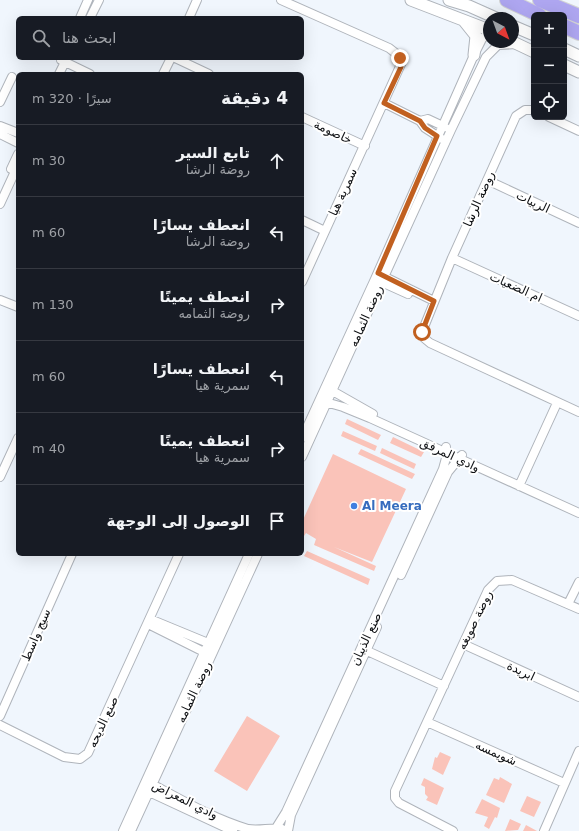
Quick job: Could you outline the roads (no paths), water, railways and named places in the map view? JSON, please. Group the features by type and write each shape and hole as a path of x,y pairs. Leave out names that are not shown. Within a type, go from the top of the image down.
{"highway":[{"path":"507,0 533,12"},
{"path":"540,0 579,16"},
{"path":"567,27 579,33"}],"main road":[{"path":"411,0 483,28"},
{"path":"449,0 483,12"},
{"path":"462,19 472,28 476,36 474,55"},
{"path":"519,29 531,34"},
{"path":"519,35 531,41"},
{"path":"519,45 531,51"},
{"path":"567,50 579,56"},
{"path":"567,55 579,60"},
{"path":"567,66 579,72"}],"street":[{"path":"81,16 88,0"},
{"path":"91,16 99,0"},
{"path":"190,16 197,0"},
{"name":"سمرية هيا","path":"281,0 389,48 398,55 402,62 304,278"},
{"name":"روضة الثمامه","path":"380,278 437,136 483,38"},
{"name":"روضة الثمامه","path":"304,446 305,436 329,389 380,278 451,130 491,50 494,48"},
{"path":"55,72 63,60"},
{"path":"60,72 63,60"},
{"path":"63,60 86,72"},
{"path":"164,72 170,60"},
{"path":"179,60 205,72"},
{"path":"0,102 12,77"},
{"path":"384,103 420,121 425,128 446,141"},
{"name":"روضة الرشا","path":"531,110 525,110 516,116 422,328 423,335 426,340 557,403 579,412"},
{"name":"خاصومة","path":"304,118 365,146"},
{"path":"420,121 428,119 451,130"},
{"path":"555,120 579,131"},
{"path":"0,126 16,132"},
{"path":"0,134 16,142"},
{"path":"0,193 16,158"},
{"path":"0,204 16,169"},
{"name":"الربيات","path":"487,180 579,223"},
{"path":"304,221 325,231"},
{"name":"ام الضعيات","path":"452,258 579,316"},
{"path":"380,278 433,303"},
{"path":"0,300 16,306"},
{"name":"وادي المرفق","path":"329,389 389,422 579,513"},
{"name":"وادي المرفق","path":"323,401 370,418 446,450"},
{"path":"520,484 557,403"},
{"path":"0,478 16,442"},
{"name":"صنع الذيبان","path":"286,831 291,815 443,469 446,450"},
{"name":"صنع الذيبان","path":"272,830 284,817 448,472 460,457"},
{"name":"وادي المرفق","path":"520,484 579,508"},
{"name":"سيج واسط","path":"0,716 71,556"},
{"name":"صنع الديحه","path":"0,725 64,757 75,759 84,757 92,745 178,556"},
{"name":"روضة الثمامه","path":"123,831 147,786 208,653 248,556"},
{"name":"روضة الثمامه","path":"211,645 257,556"},
{"name":"روضة صويغه","path":"452,831 402,805 397,801 394,791 488,590 497,581 512,580 579,609"},
{"path":"568,604 579,582"},
{"path":"149,621 211,645"},
{"path":"149,621 208,653"},
{"name":"ابريدة","path":"463,644 579,697"},
{"path":"364,649 444,686"},
{"name":"شويمسه","path":"427,722 564,783"},
{"path":"544,831 579,751"},
{"name":"روضة الثمامه","path":"131,831 147,786"},
{"name":"وادي المعراض","path":"147,786 233,831"},
{"name":"وادي المعراض","path":"203,814 250,830 286,831"}],"place":[{"name":"Al Meera","path":"354,506"}]}
